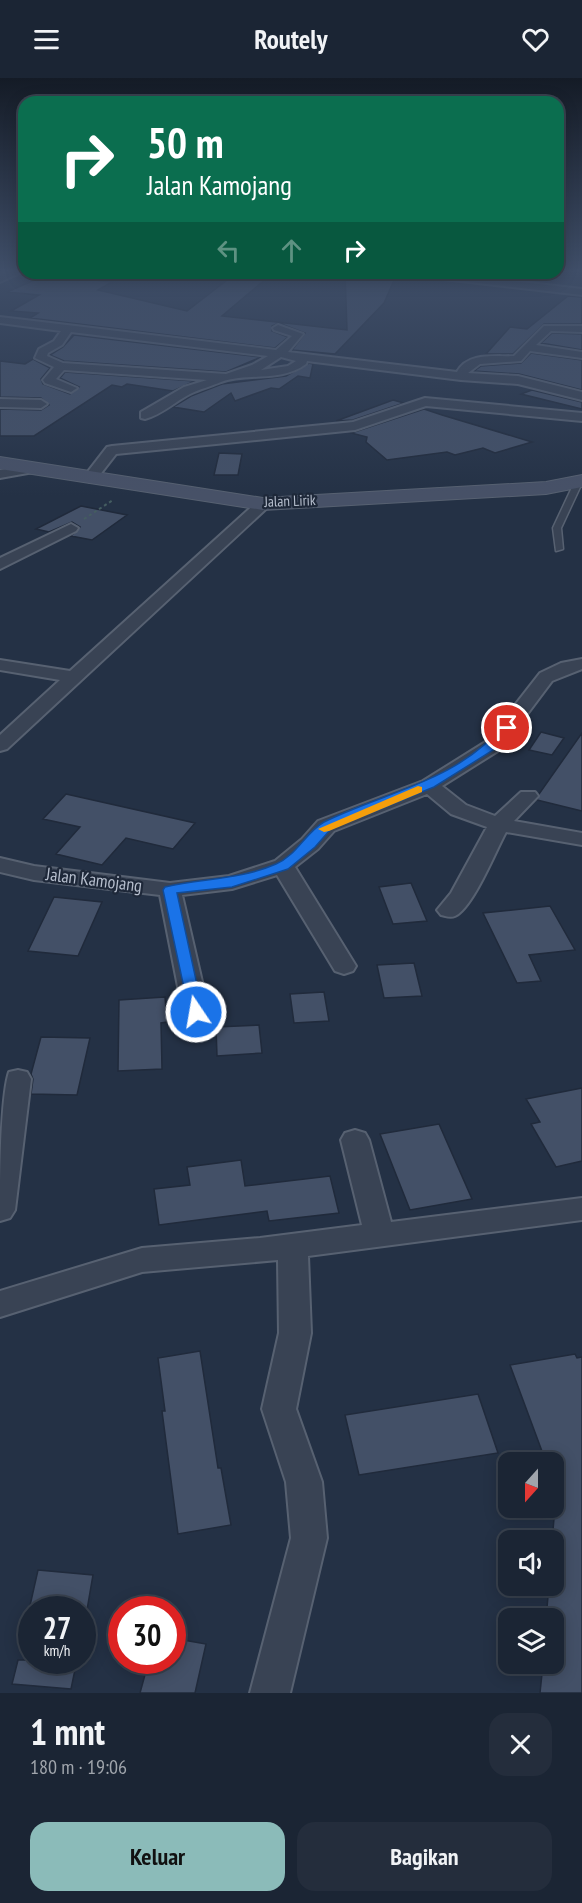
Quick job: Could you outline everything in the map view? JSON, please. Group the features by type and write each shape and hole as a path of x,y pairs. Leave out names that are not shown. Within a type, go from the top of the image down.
{"main road":[{"name":"Jalan Lirik","path":"0,463 263,504 492,491 580,482"}],"street":[{"path":"54,345 43,351 41,358 61,366 226,378"},
{"path":"220,345 399,369 518,380 582,396"},
{"path":"245,374 264,365 288,345"},
{"path":"461,376 463,370 479,359 517,360 527,347 582,355"},
{"path":"145,415 188,390 226,378 292,369 302,362 296,354"},
{"path":"61,366 49,380 71,388"},
{"path":"90,478 112,450 356,426 425,402 582,417"},
{"path":"0,403 42,404"},
{"path":"0,474 34,468"},
{"path":"0,745 263,504"},
{"path":"0,564 71,528"},
{"name":"Jalan Kamojang","path":"0,865 34,873 170,890 232,882 283,866 310,844 326,826 430,785 494,745 546,677 567,667 582,664"},
{"path":"0,665 74,677"},
{"path":"430,785 438,798 456,809 500,823 582,838"},
{"path":"449,910 461,896 500,823 528,796"},
{"path":"283,866 344,966"},
{"path":"170,890 196,1012"},
{"path":"0,1210 18,1079"},
{"path":"355,1140 379,1233"},
{"path":"0,1304 142,1260 293,1245 582,1209"},
{"path":"270,1693 309,1538 304,1482 279,1409 295,1333 293,1245"}],"lane":[{"path":"559,549 557,528 580,482"}],"path":[{"path":"71,528 135,485"}],"building":[{"path":"162,345 261,357 226,372 64,361 50,355 63,347"},
{"path":"253,345 278,345 275,348"},
{"path":"296,345 343,345 335,354 292,350"},
{"path":"494,345 522,345 513,354 486,354"},
{"path":"555,345 582,345 582,350"},
{"path":"531,353 582,360 582,390 519,374 474,371 481,366 521,363"},
{"path":"33,359 50,368 41,379 43,384 70,394 79,387 60,378 65,372 195,381 173,391 127,384 122,387 112,385 34,436 0,436 0,409 41,410 49,405 41,398 0,397 0,361 25,364"},
{"path":"309,363 313,364 310,378 298,376 279,389 271,388 235,401 231,393 204,412 173,407 191,396 222,384 286,376"},
{"path":"532,390 582,402 582,409 521,394"},
{"path":"393,400 404,403 353,420 336,421"},
{"path":"424,409 532,442 495,453 483,448 455,455 447,452 387,460 366,442 367,437 351,433"},
{"path":"219,453 242,454 238,475 214,475"},
{"path":"81,506 127,515 92,540 71,536 80,527 72,522 49,532 36,529"},
{"path":"541,732 564,738 552,755 529,750"},
{"path":"582,733 582,811 537,800 539,794"},
{"path":"66,794 195,823 173,849 126,838 102,865 56,854 80,827 43,819"},
{"path":"411,883 427,921 393,924 379,887"},
{"path":"54,897 102,902 78,956 28,951"},
{"path":"550,906 575,950 529,955 541,981 517,983 483,913"},
{"path":"414,963 422,996 384,998 377,965"},
{"path":"324,992 329,1021 294,1023 290,994"},
{"path":"165,997 167,1022 161,1023 162,1069 118,1071 119,1000"},
{"path":"259,1025 262,1053 217,1056 216,1027"},
{"path":"41,1037 90,1038 77,1095 31,1094 33,1079 31,1074"},
{"path":"582,1088 582,1161 556,1167 531,1124 540,1122 526,1099"},
{"path":"439,1124 472,1199 410,1210 380,1134"},
{"path":"241,1160 245,1186 330,1176 339,1213 269,1221 267,1211 159,1225 154,1189 190,1185 187,1167"},
{"path":"200,1351 218,1468 221,1468 231,1525 178,1534 162,1411 165,1411 158,1358"},
{"path":"575,1354 577,1358 582,1357 582,1693 540,1693 542,1674 564,1674 564,1608 547,1608 548,1596 564,1596 564,1530 553,1530 554,1518 564,1518 564,1452 542,1452 510,1365"},
{"path":"478,1394 498,1453 359,1475 345,1415"},
{"path":"38,1570 93,1575 89,1596 32,1596"},
{"path":"186,1640 206,1644 195,1693 140,1693 145,1674 186,1674"},
{"path":"18,1660 18,1674 74,1674 71,1689 12,1684"}],"slow traffic":[{"path":"324,829 326,826 418,790"}],"route":[{"path":"196,1012 170,890 232,882 283,866 310,844 326,826 430,785 494,745 507,728"}]}
